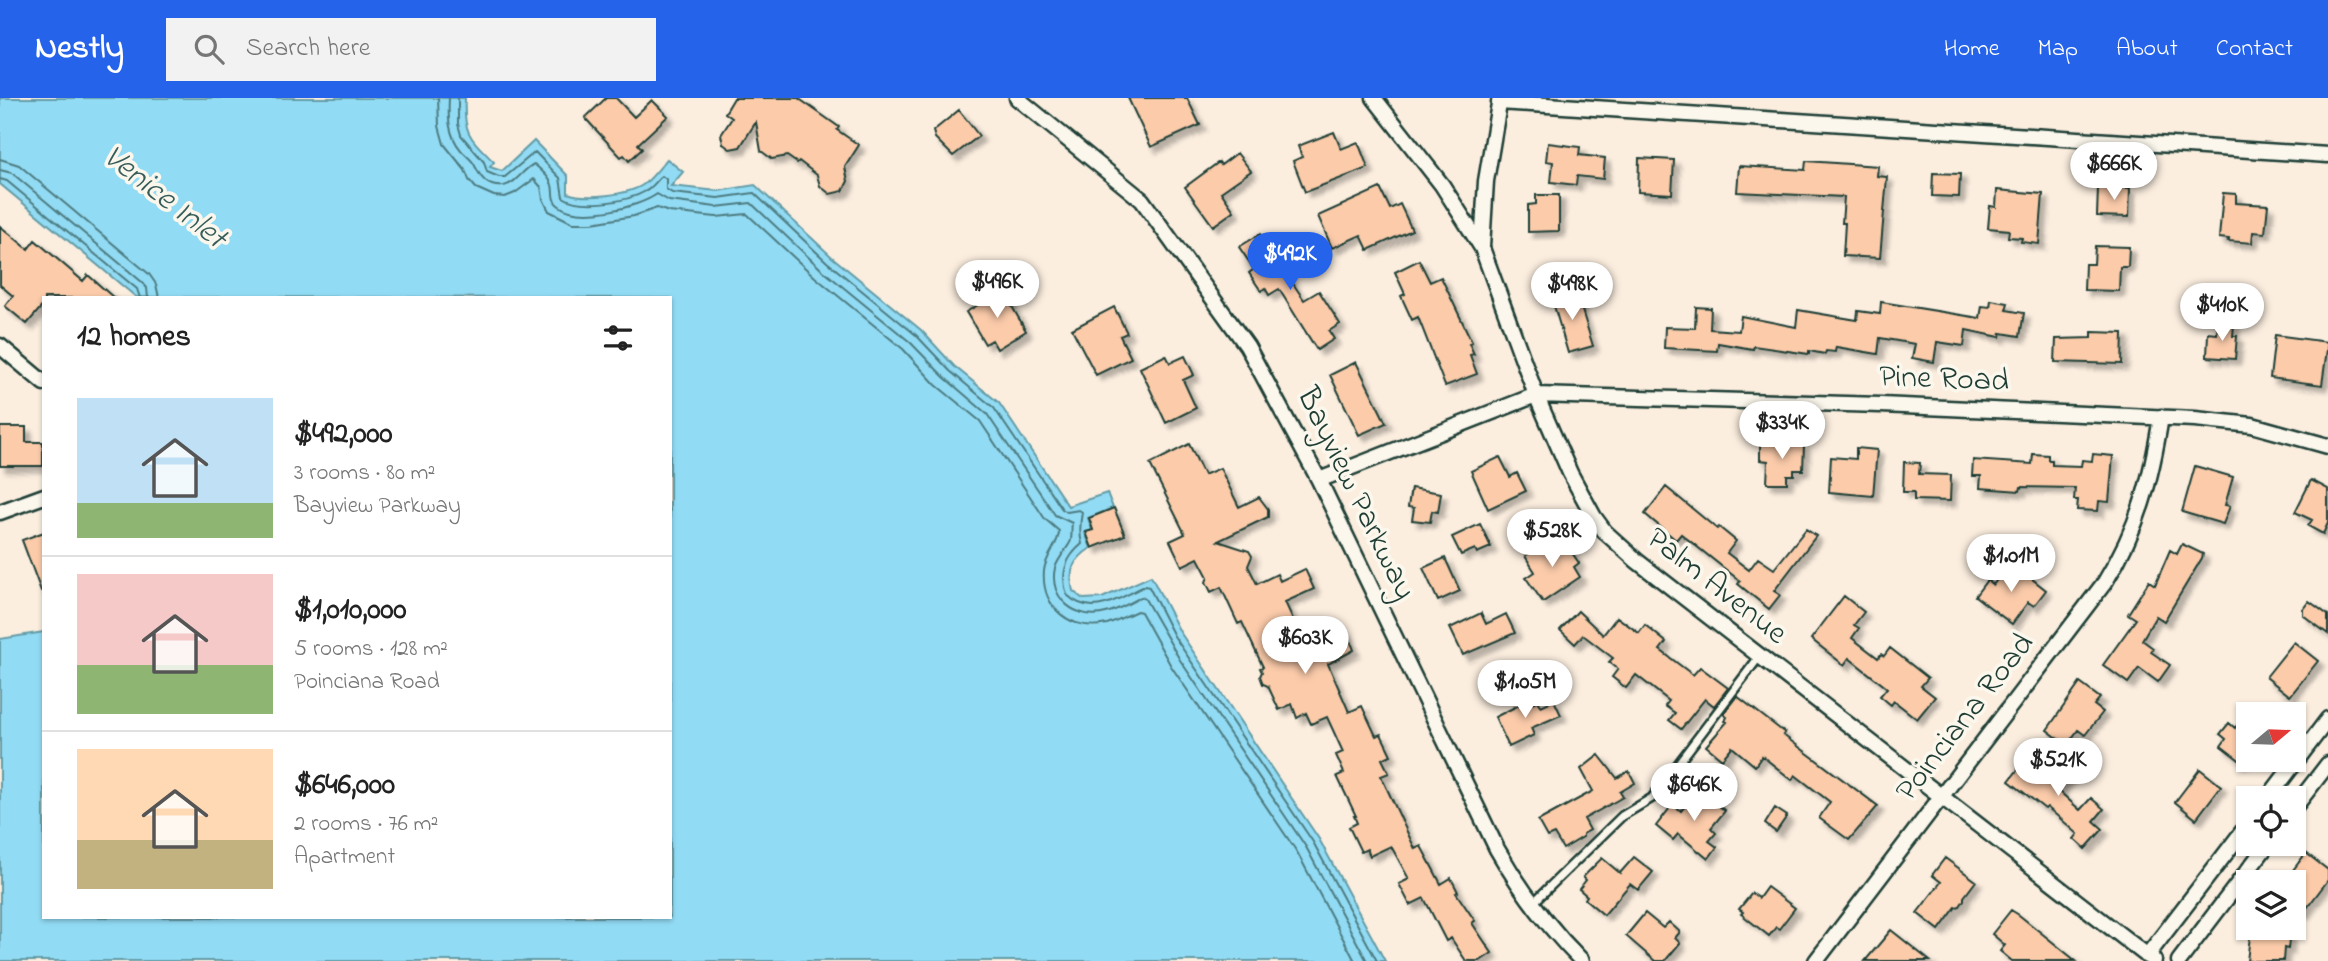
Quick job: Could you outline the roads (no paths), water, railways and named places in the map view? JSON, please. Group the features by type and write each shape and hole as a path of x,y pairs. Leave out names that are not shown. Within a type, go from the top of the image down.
{"street":[{"name":"Bayview Parkway","path":"1017,98 1142,200 1247,345 1319,480 1497,849 1532,904 1559,939 1582,961"},
{"name":"Palm Avenue","path":"1374,98 1423,159 1482,248 1536,395 1570,473 1605,532 1637,561 2150,958"},
{"path":"1482,248 1486,181 1500,100 2328,155"},
{"path":"0,346 42,381"},
{"name":"Pine Road","path":"1319,480 1536,395 1881,405 2161,417 2252,425 2328,446"},
{"name":"Poinciana Road","path":"1816,961 2095,596 2118,561 2138,517 2155,457 2161,417"},
{"path":"0,512 42,497"},
{"path":"2277,786 2328,719"},
{"path":"2306,792 2328,764"},
{"path":"2150,958 2236,840"},
{"path":"2179,961 2259,856"}],"lane":[{"path":"1532,904 1622,816 1652,798 1760,656"}],"water":[{"name":"Venice Inlet","path":"0,98 465,98 467,128 474,141 494,162 490,167 502,171 534,141 568,176 568,193 596,196 618,194 637,188 667,159 683,172 671,186 718,191 755,185 832,257 921,330 954,366 999,403 1068,506 1107,493 1113,508 1088,518 1092,530 1085,533 1091,548 1080,556 1074,566 1071,577 1073,591 1083,599 1102,598 1151,576 1180,632 1319,839 1385,961 0,961 0,639 42,632 42,919 672,919 672,296 135,296 0,184"}]}
